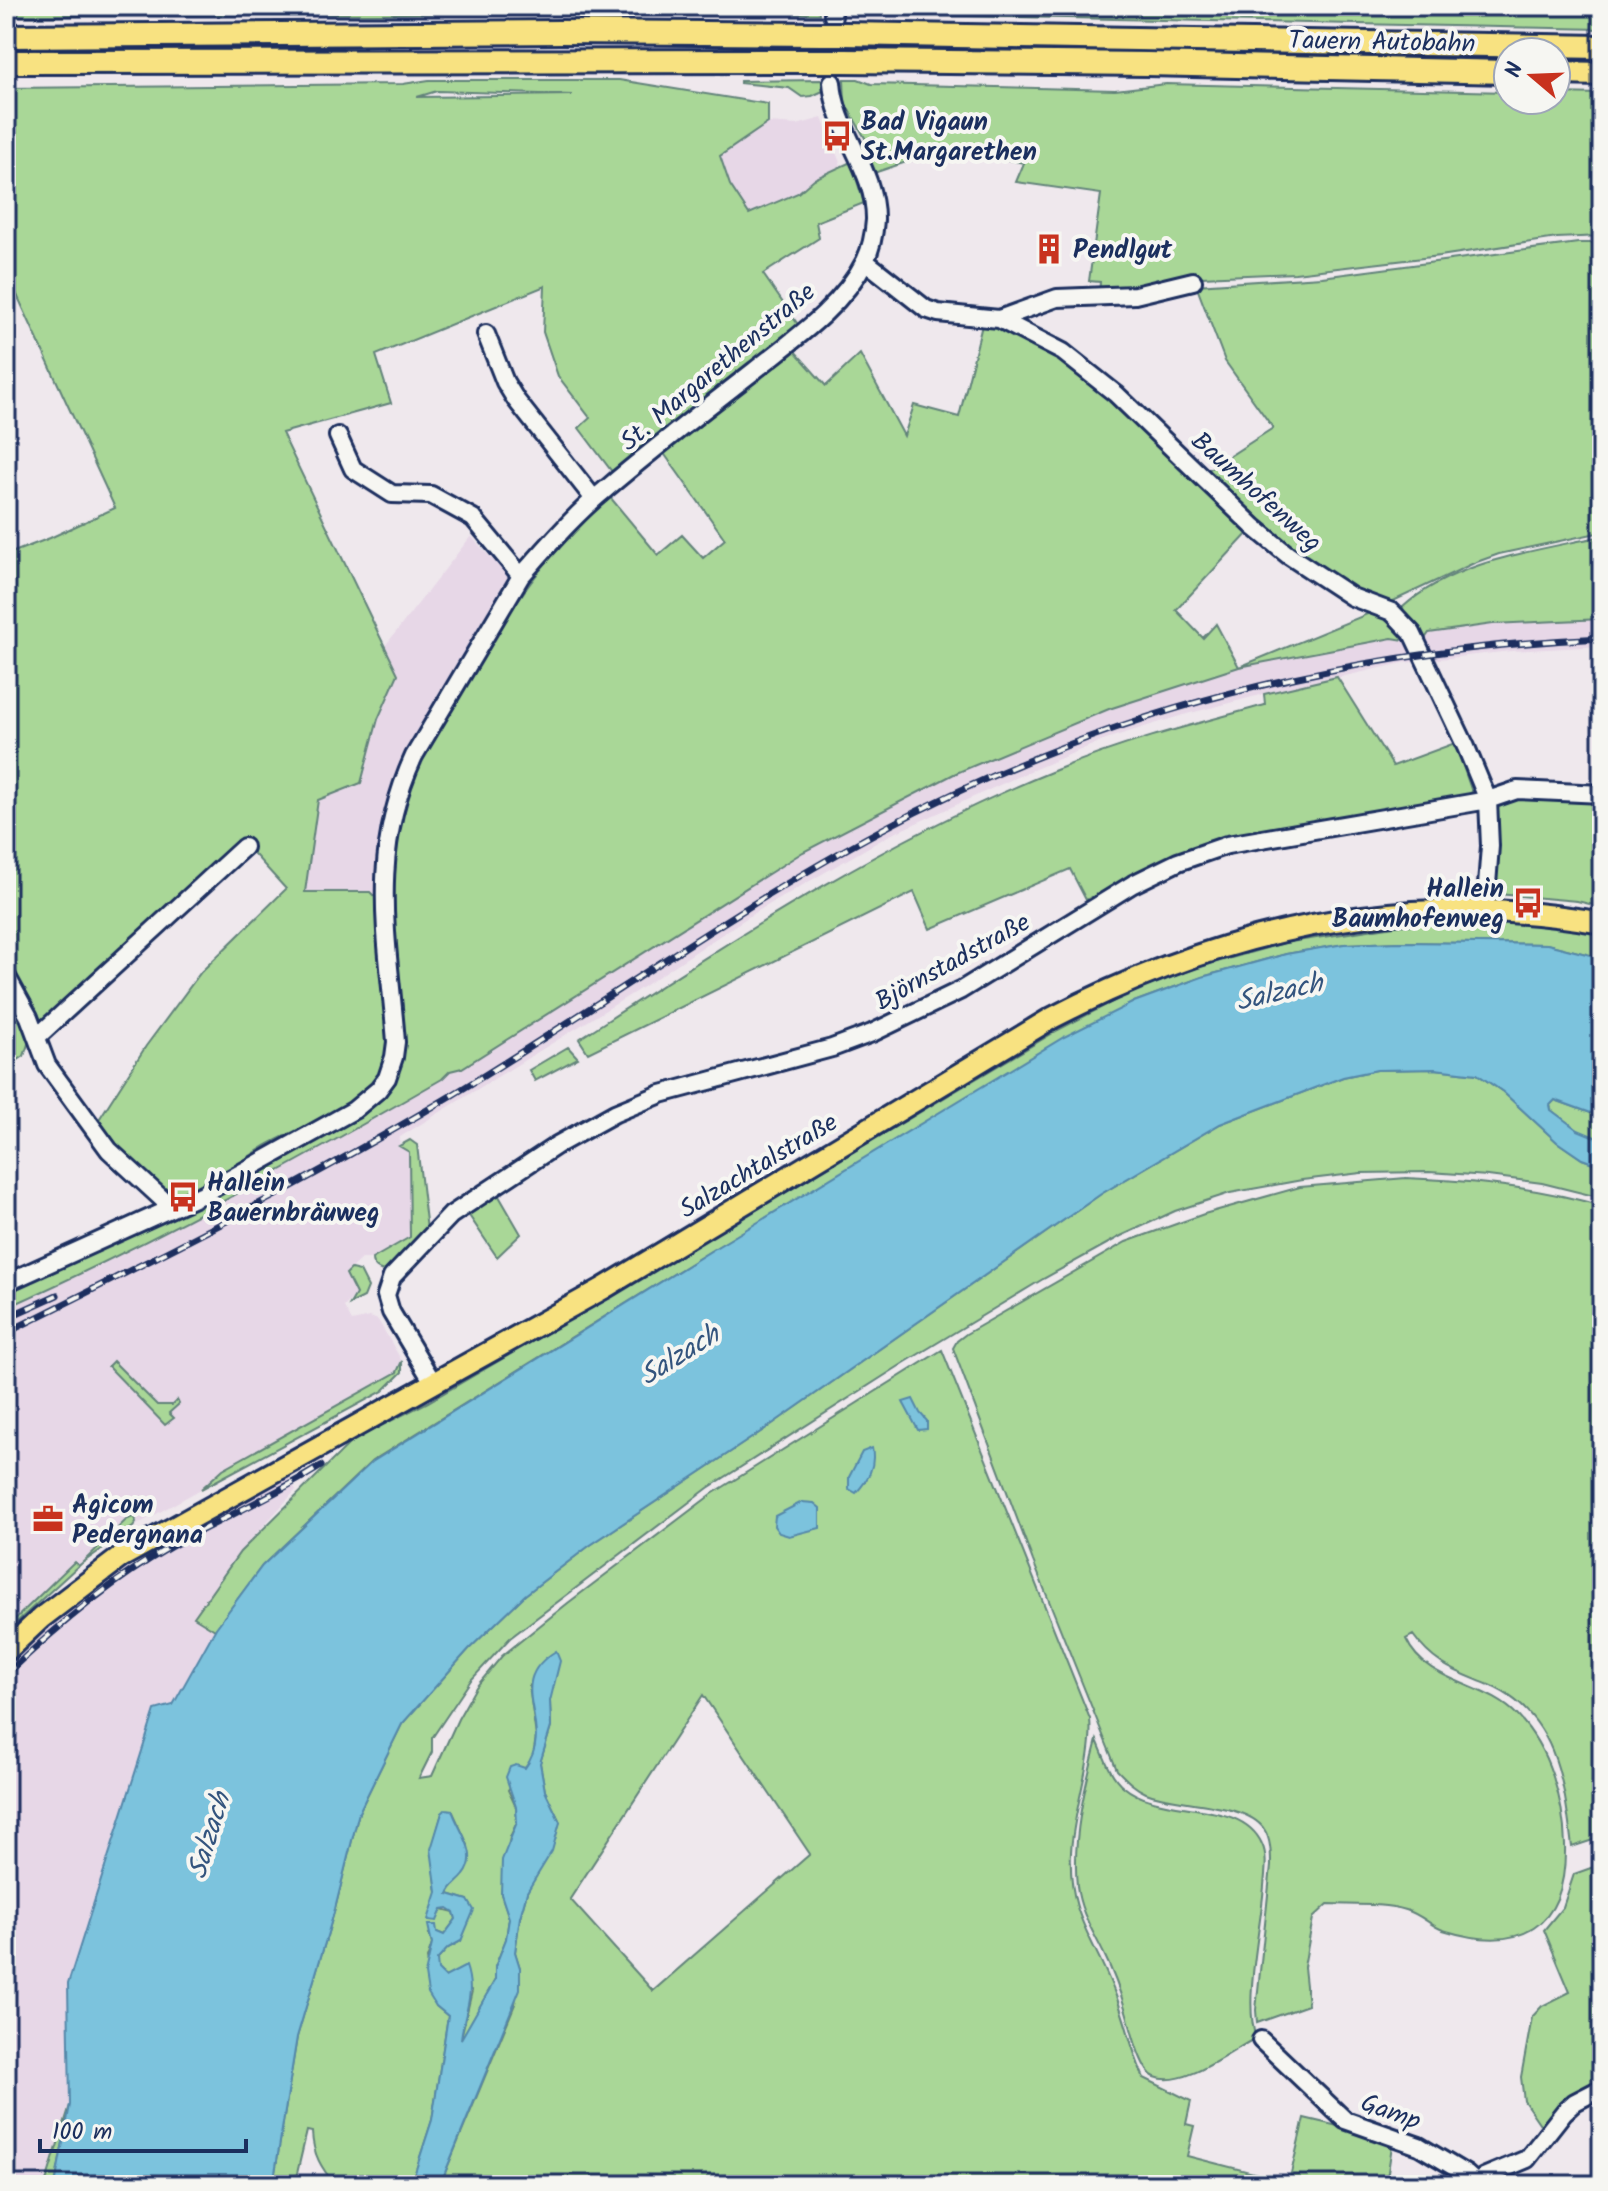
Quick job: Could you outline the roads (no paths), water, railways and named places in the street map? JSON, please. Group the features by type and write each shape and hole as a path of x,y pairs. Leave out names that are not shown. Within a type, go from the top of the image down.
{"highway":[{"name":"Tauern Autobahn","path":"6,36 499,32 833,23 1602,47"},
{"name":"Tauern Autobahn","path":"6,62 844,61 1492,72"},
{"path":"1572,73 1602,74"}],"main road":[{"name":"Salzachtalstraße","path":"6,1651 41,1618 121,1557 604,1288 1052,1018 1107,989 1222,945 1346,918 1414,912 1485,911 1602,923"}],"street":[{"name":"St. Margarethenstraße","path":"6,1283 225,1182 354,1110 372,1096 387,1078 396,1042 384,927 385,859 394,806 414,756 521,576 594,499 789,343 830,306 865,261 873,239 873,201 868,182 838,115 832,82"},
{"name":"Baumhofenweg","path":"865,261 926,309 999,319 1063,352 1116,394 1254,527 1288,555 1352,597 1392,612 1412,633 1488,800 1490,846 1485,911"},
{"path":"999,319 1057,298 1135,295 1193,281"},
{"path":"486,334 505,382 516,400 594,499"},
{"path":"338,436 353,469 392,494 431,495 473,518 521,576"},
{"name":"Björnstadstraße","path":"434,1384 391,1312 386,1295 392,1277 451,1215 557,1145 615,1113 661,1094 832,1048 872,1033 961,990 1121,891 1178,862 1227,845 1488,800 1517,790 1602,794"},
{"path":"37,1037 244,847"},
{"path":"6,975 37,1037 47,1065 109,1150 172,1208"},
{"name":"Gamp","path":"1261,2040 1345,2120 1419,2146 1466,2174 1477,2185"},
{"path":"1477,2185 1484,2177 1527,2159 1564,2112 1575,2102 1602,2088"}],"water":[{"name":"Salzach","path":"1344,944 1547,944 1602,958 1602,1117 1555,1100 1550,1105 1551,1110 1578,1130 1602,1140 1602,1166 1582,1159 1557,1142 1503,1092 1477,1074 1435,1069 1377,1070 1343,1077 1220,1124 1101,1194 768,1427 589,1546 525,1595 469,1649 402,1724 359,1812 335,1909 297,2037 273,2185 55,2185 70,2105 68,1984 155,1710 173,1705 216,1628 262,1566 372,1462 717,1247 1064,1037 1134,1002 1202,977 1286,954"},
{"path":"913,1399 927,1421 927,1429 918,1430 903,1402"},
{"path":"872,1448 870,1472 856,1493 849,1489 849,1477 862,1452"},
{"path":"802,1502 814,1503 820,1508 820,1528 789,1536 779,1533 774,1526 775,1516"},
{"path":"556,1651 560,1661 550,1701 551,1727 540,1763 545,1791 560,1822 552,1851 527,1892 520,1917 515,1952 520,1968 520,1989 440,2185 411,2185 432,2120 448,2016 436,2006 428,1993 425,1974 432,1944 428,1925 436,1925 437,1932 444,1935 456,1919 454,1912 448,1908 442,1909 437,1921 428,1920 437,1892 431,1849 442,1813 446,1809 452,1810 467,1842 470,1859 464,1875 448,1894 468,1900 474,1910 461,1941 448,1948 437,1960 438,1970 445,1977 466,1966 470,1994 461,2039 495,1980 495,1967 506,1939 509,1918 501,1894 502,1860 517,1822 516,1807 506,1777 510,1767 525,1768 534,1752 536,1736 530,1691 532,1677 540,1664"}],"railway":[{"path":"6,1333 336,1162 444,1100 825,861 967,788 1053,751 1141,719 1231,693 1321,672 1413,656 1602,638"},
{"path":"6,1318 57,1295"},
{"path":"6,1675 64,1623 126,1575 170,1547 321,1466"}],"place":[{"name":"Bad Vigaun St.Margarethen","path":"837,136"},
{"name":"Pendlgut","path":"1049,249"},
{"name":"Hallein Baumhofenweg","path":"1528,903"},
{"name":"Hallein Bauernbräuweg","path":"183,1197"},
{"name":"Agicom Pedergnana","path":"48,1519"}]}
